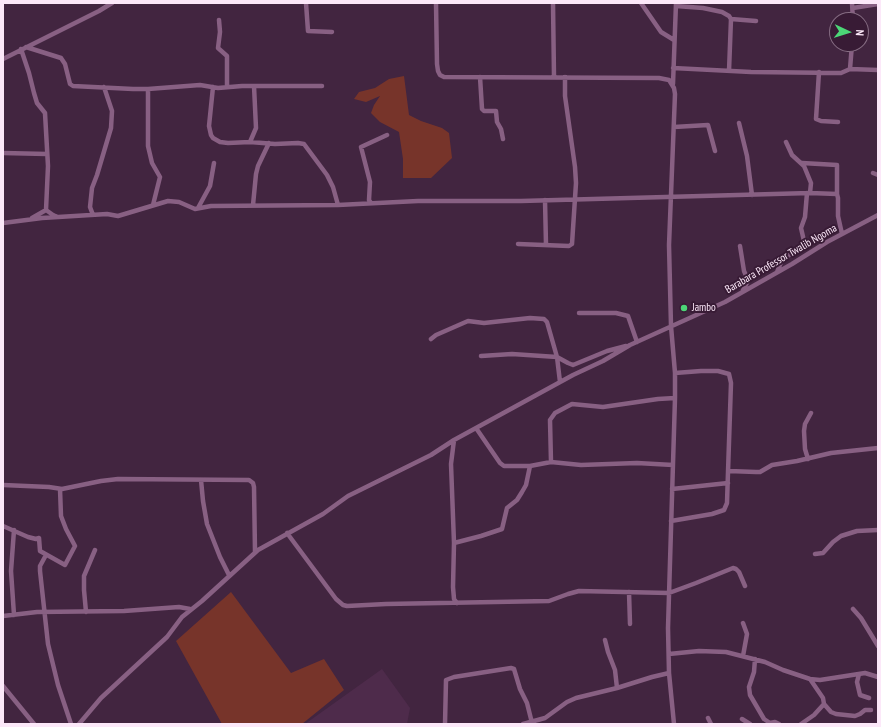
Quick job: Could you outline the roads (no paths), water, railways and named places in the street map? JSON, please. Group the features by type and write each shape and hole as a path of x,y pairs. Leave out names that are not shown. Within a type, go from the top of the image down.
{"street":[{"path":"3,58 99,11 112,3"},
{"path":"306,3 308,31 332,32"},
{"path":"436,3 436,64 440,75 444,77 659,78 669,80 673,84"},
{"path":"553,3 554,77"},
{"path":"641,3 661,32 674,40"},
{"path":"852,6 878,4"},
{"path":"674,724 669,673 669,593 675,373 671,326 669,245 675,94 673,84 673,68 676,5 703,8 722,12 729,16 729,71"},
{"path":"730,19 756,21"},
{"path":"218,20 220,32 218,48 227,56 227,87"},
{"path":"24,48 60,58 65,64 69,82 72,85 148,89 200,84 213,87 322,86"},
{"path":"24,48 34,93 38,103 45,113 47,154 46,210"},
{"path":"850,69 851,52"},
{"path":"673,68 729,71 841,73 850,69 878,70"},
{"path":"819,72 816,119 821,121 838,122"},
{"path":"480,77 482,109 484,111 496,111 497,122 501,129 503,139"},
{"path":"518,244 571,245 576,184 566,96 566,77"},
{"path":"250,142 256,128 254,86"},
{"path":"93,215 90,207 92,188 111,128 112,111 104,87"},
{"path":"213,87 209,126 213,138 220,142 275,144 298,143 306,145 327,175 333,187 338,205"},
{"path":"148,89 148,146 152,164 160,177 154,204"},
{"path":"739,123 747,156 752,195"},
{"path":"674,127 708,125 715,151"},
{"path":"371,203 369,176 361,147 388,135"},
{"path":"777,272 782,260 798,249 804,240 801,228 805,217 810,181 802,163 792,155 786,142"},
{"path":"254,206 256,174 258,166 269,143"},
{"path":"3,154 47,154"},
{"path":"198,208 210,186 214,163"},
{"path":"802,163 821,165 836,164 838,216 842,234"},
{"path":"3,222 107,214 120,216 154,204 173,201 191,208 198,208 211,206 338,205 418,201 471,202 671,198 808,193 837,194"},
{"path":"545,200 546,245"},
{"path":"46,210 58,217"},
{"path":"28,220 46,210"},
{"name":"Barabara Professor Twalib Ngoma","path":"630,345 725,302 827,242 878,215"},
{"path":"740,246 744,271 748,280 742,292"},
{"path":"579,313 616,313 628,316 636,342"},
{"path":"431,339 436,335 468,321 484,322 538,318 544,319 547,322 557,357 560,382"},
{"path":"481,356 512,354 557,357 568,364 573,364 607,351 630,345"},
{"path":"79,724 101,698 167,637 175,625 190,609 202,601 255,552 323,514 348,496 431,456 454,440 560,382 603,361 630,345"},
{"path":"671,521 712,514 724,510 728,503 731,383 729,374 718,371 675,373"},
{"path":"552,462 550,420 555,413 572,404 603,407 675,398"},
{"path":"808,459 805,448 804,431 805,424 811,413"},
{"path":"476,428 502,465 510,467 530,466 552,462 581,465 637,463 673,465"},
{"path":"454,440 451,464 454,496 453,595 457,603"},
{"path":"728,472 756,472 772,464 808,459 832,453 878,448"},
{"path":"454,543 502,529 507,508 517,500 526,485 530,466"},
{"path":"3,485 49,487 60,489 118,479 249,480 253,483 255,552"},
{"path":"201,480 204,513 207,524 220,558 229,575"},
{"path":"672,489 728,483"},
{"path":"3,526 28,537 40,538 40,550 46,555 65,565 76,546 66,529 61,516 60,489"},
{"path":"14,530 11,571 14,615"},
{"path":"815,554 823,553 841,536 856,531 878,530"},
{"path":"287,533 336,599 343,605 549,601 579,591 669,593 729,568 736,569 739,572 745,586"},
{"path":"86,612 84,576 95,550"},
{"path":"46,555 40,566 40,571 50,654 61,695 71,724"},
{"path":"629,592 630,624"},
{"path":"3,616 44,612 124,611 179,607 190,609"},
{"path":"853,609 862,618 878,646"},
{"path":"743,623 747,634 743,656"},
{"path":"605,640 615,670 617,688"},
{"path":"669,654 715,651 755,659 810,679 820,680 865,673 878,677"},
{"path":"755,659 754,672 749,687 750,695 764,719 770,723 775,722 779,724"},
{"path":"444,724 446,680 454,677 511,668 514,670 518,684 527,703 532,723"},
{"path":"523,724 532,723 550,716 567,702 576,698 617,688 652,676 669,673"},
{"path":"860,674 857,682 860,695 869,698"},
{"path":"810,679 824,698 824,704 831,712 855,716 865,710 871,710"},
{"path":"3,686 34,724"},
{"path":"800,724 814,715 824,704"},
{"path":"708,718 711,724"},
{"path":"742,719 750,724"}],"place":[{"name":"Jambo","path":"684,308"}]}
